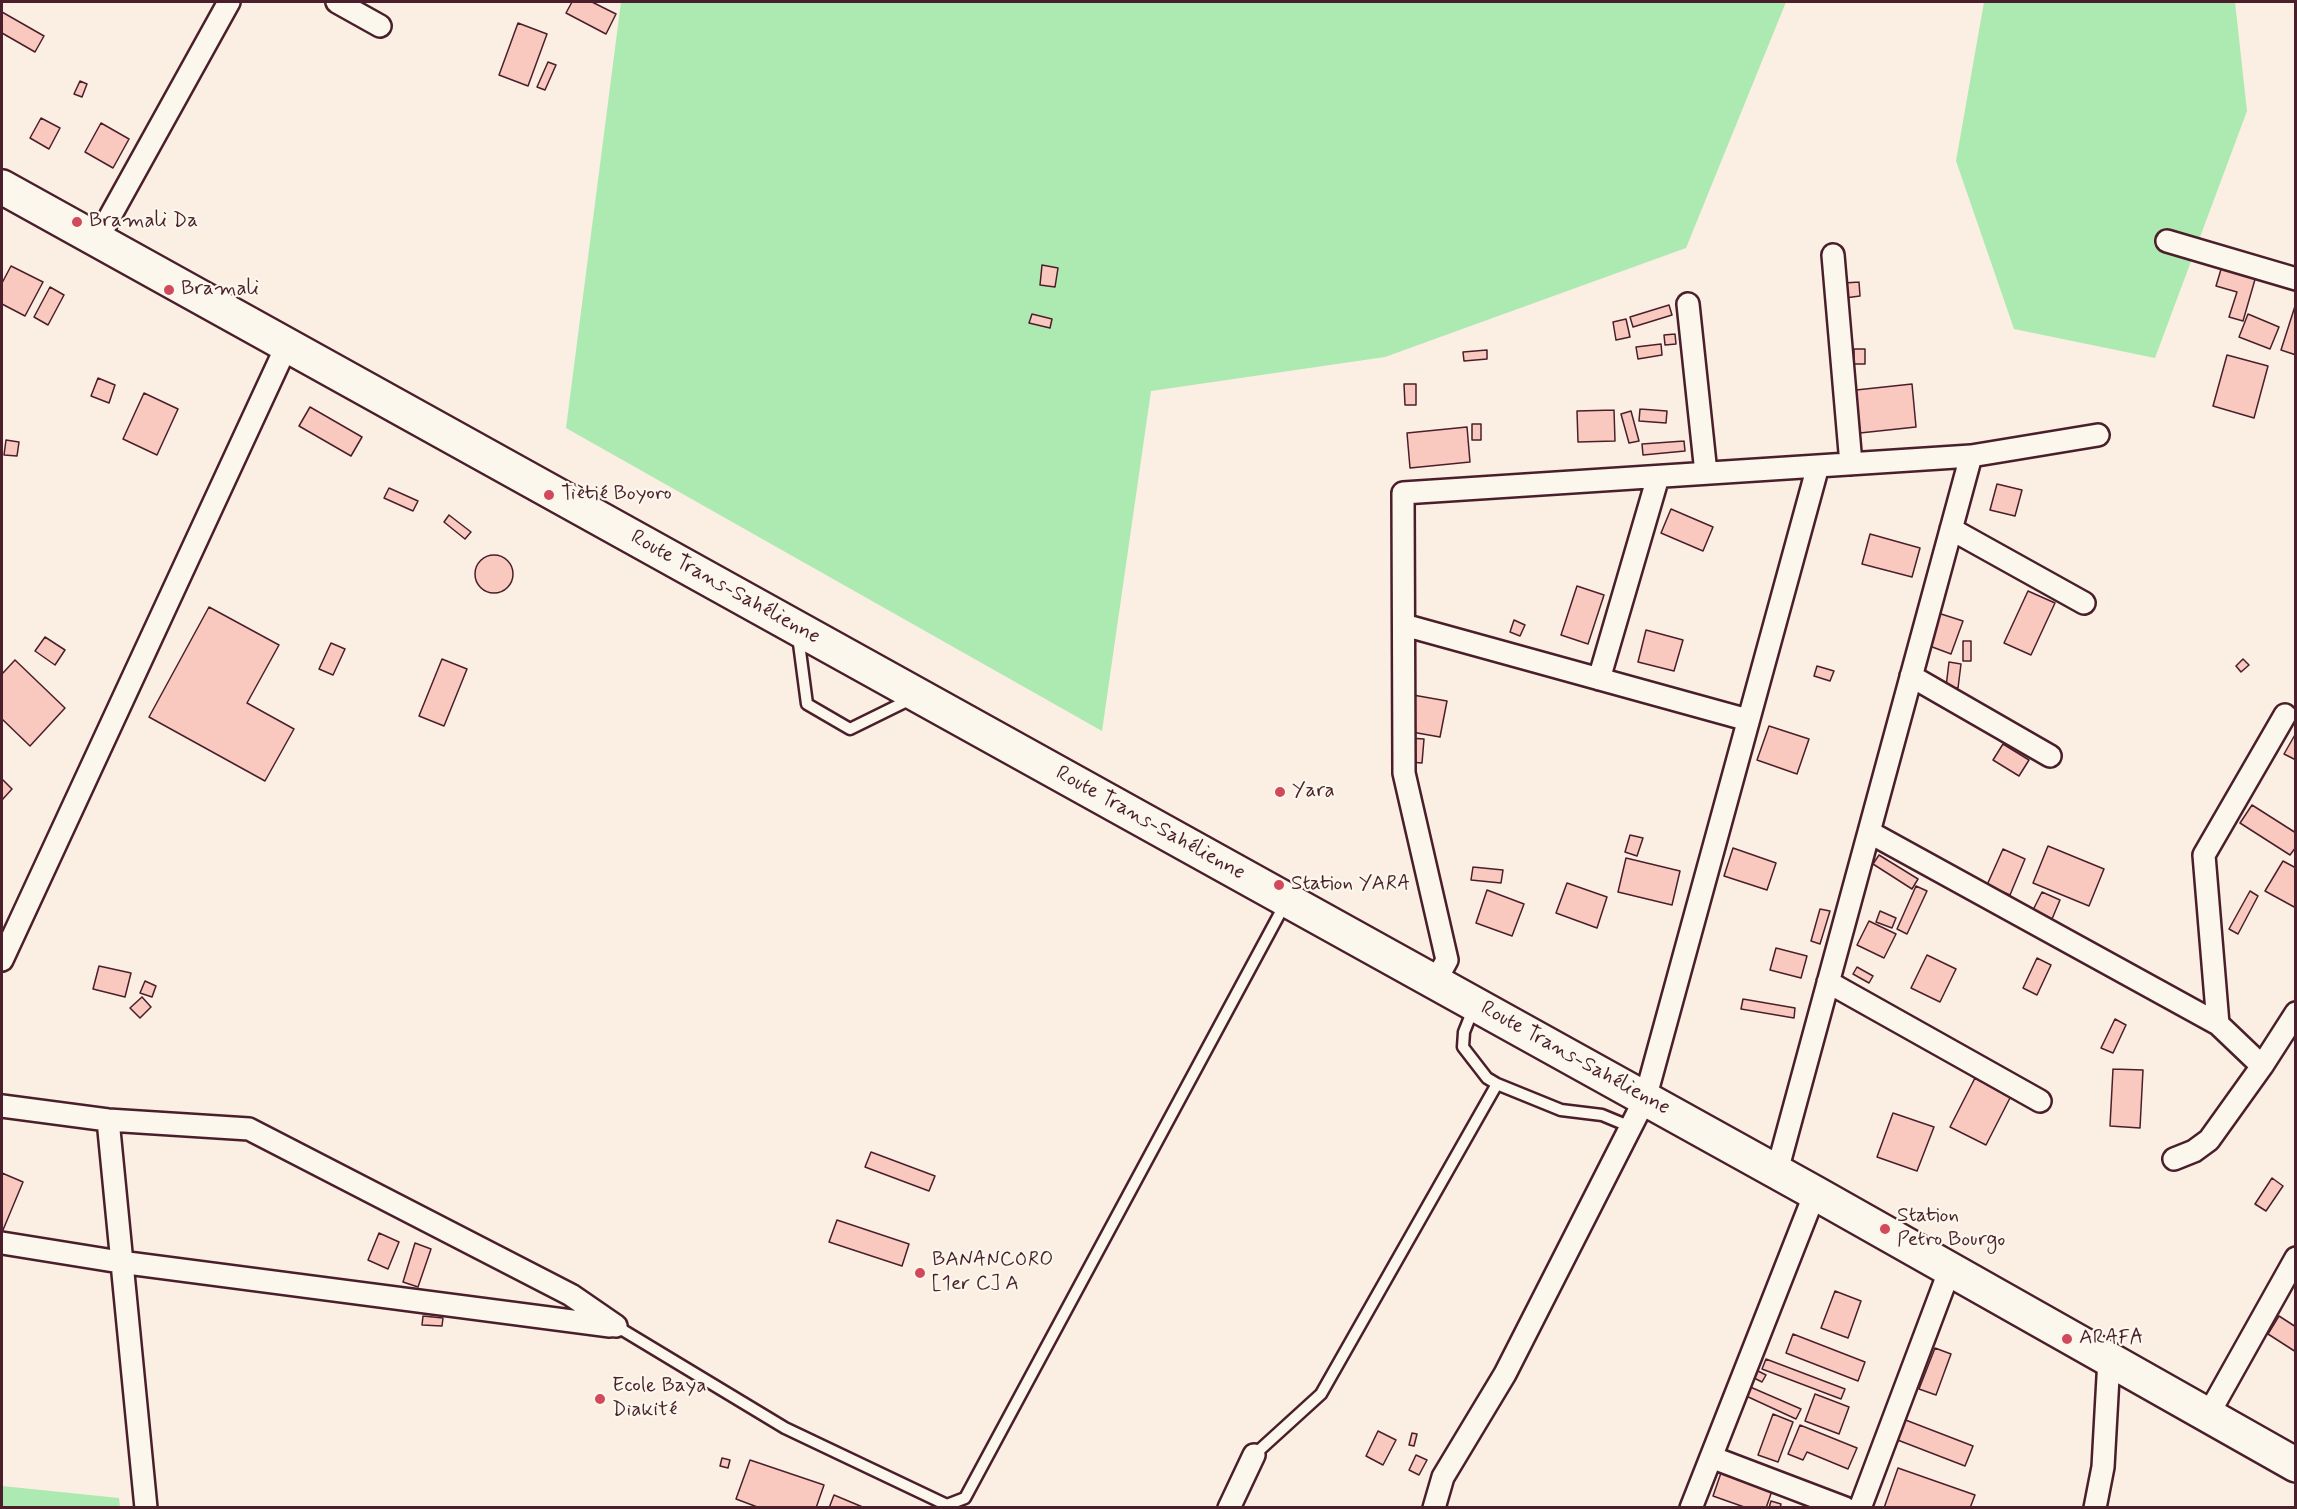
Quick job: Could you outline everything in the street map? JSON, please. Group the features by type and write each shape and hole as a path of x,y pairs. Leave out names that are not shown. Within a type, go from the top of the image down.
{"highway":[{"name":"Route Trans-Sahélienne","path":"2,187 1475,1004 1638,1113 1777,1172 2295,1465"}],"street":[{"path":"97,240 229,2"},
{"path":"337,2 380,26"},
{"path":"2167,241 2295,279"},
{"path":"1833,255 1851,464"},
{"path":"1688,304 1706,473"},
{"path":"2,960 287,345"},
{"path":"1435,982 1447,960 1404,773 1403,493 1971,456 2098,435"},
{"path":"1777,1172 1971,456"},
{"path":"1434,1508 1443,1476 1505,1374 1638,1113 1818,466"},
{"path":"1599,679 1658,477"},
{"path":"1951,529 2084,603"},
{"path":"1404,625 1748,720"},
{"path":"1911,676 2050,756"},
{"path":"2218,1024 2205,855 2285,715"},
{"path":"1869,832 2218,1024 2262,1066"},
{"path":"1828,982 2040,1101"},
{"path":"2174,1159 2209,1140 2262,1066 2295,1013"},
{"path":"2,1106 108,1120 249,1129 571,1295 616,1326"},
{"path":"108,1120 120,1262 146,1508"},
{"path":"1691,1508 1815,1193"},
{"path":"2,1243 120,1262 616,1326"},
{"path":"2208,1415 2295,1258"},
{"path":"1860,1508 1950,1269"},
{"path":"2095,1508 2103,1467 2109,1359"},
{"path":"1229,1508 1254,1455"},
{"path":"1711,1457 1845,1508"}],"lane":[{"path":"797,628 807,704 850,729 918,695"},
{"path":"616,1326 785,1428 947,1505 965,1498 1287,900"},
{"path":"1475,1004 1464,1032 1463,1047 1487,1078 1561,1110 1602,1115 1638,1113"},
{"path":"1254,1455 1321,1394 1497,1084"}],"green space":[{"path":"621,2 1786,2 1686,248 1385,357 1151,391 1102,731 566,428"},
{"path":"1984,2 2235,2 2247,111 2155,358 2014,329 1956,161"},
{"path":"2,1486 119,1498 120,1507 2,1507"}],"building":[{"path":"572,2 592,2 616,14 606,34 566,13"},
{"path":"2,12 44,36 35,52 2,33"},
{"path":"518,23 547,34 528,86 499,75"},
{"path":"548,62 556,65 545,90 537,87"},
{"path":"80,81 87,84 82,97 74,94"},
{"path":"41,118 60,128 49,149 30,138"},
{"path":"101,123 129,139 113,168 85,152"},
{"path":"1042,265 1058,268 1055,287 1040,285"},
{"path":"11,266 43,282 25,316 2,304 2,283"},
{"path":"2222,266 2256,276 2243,321 2229,317 2237,292 2216,286"},
{"path":"1859,282 1860,296 1845,298 1844,283"},
{"path":"50,287 64,295 48,325 34,317"},
{"path":"2296,303 2296,355 2281,350"},
{"path":"1669,305 1672,315 1633,327 1630,317"},
{"path":"1032,314 1052,319 1050,328 1029,323"},
{"path":"2248,314 2279,327 2270,349 2239,337"},
{"path":"1626,319 1630,337 1616,340 1613,322"},
{"path":"1675,334 1676,344 1665,345 1664,335"},
{"path":"1661,344 1662,355 1638,359 1636,347"},
{"path":"1854,349 1865,349 1865,364 1854,364"},
{"path":"1487,350 1487,359 1464,361 1463,352"},
{"path":"2227,355 2268,366 2254,418 2213,406"},
{"path":"98,378 115,385 109,403 91,396"},
{"path":"1404,384 1416,384 1416,405 1405,405"},
{"path":"1912,384 1916,427 1860,433 1856,390"},
{"path":"144,393 178,409 157,455 123,439"},
{"path":"310,407 362,437 351,456 299,426"},
{"path":"1640,409 1667,411 1666,423 1639,421"},
{"path":"1614,410 1615,441 1578,442 1577,411"},
{"path":"1631,411 1639,441 1629,443 1621,414"},
{"path":"1472,424 1481,424 1481,440 1472,440"},
{"path":"1467,427 1470,462 1410,468 1407,433"},
{"path":"6,440 19,442 17,456 4,455"},
{"path":"1684,441 1685,451 1643,455 1642,444"},
{"path":"1997,484 2022,490 2015,516 1990,510"},
{"path":"389,488 418,501 413,511 384,498"},
{"path":"1671,509 1713,527 1703,551 1661,533"},
{"path":"449,515 471,532 465,539 444,522"},
{"path":"1870,534 1920,548 1912,577 1862,564"},
{"path":"494,555 507,561 513,574 507,587 494,593 481,587 475,574 481,561"},
{"path":"1577,586 1604,595 1588,644 1561,635"},
{"path":"2028,591 2055,603 2031,655 2004,643"},
{"path":"209,607 279,645 247,703 294,729 265,781 149,717"},
{"path":"1938,613 1963,621 1951,654 1927,645"},
{"path":"1514,620 1525,625 1520,636 1510,632"},
{"path":"1646,630 1683,640 1674,671 1638,662"},
{"path":"45,637 65,650 55,665 35,651"},
{"path":"1963,641 1971,641 1971,661 1963,661"},
{"path":"331,643 345,649 333,675 319,669"},
{"path":"442,659 467,669 444,726 419,716"},
{"path":"2243,659 2249,665 2241,672 2236,666"},
{"path":"15,660 65,708 30,746 2,719 2,674"},
{"path":"1949,662 1961,664 1958,688 1946,687"},
{"path":"1817,666 1834,671 1830,681 1814,676"},
{"path":"1413,695 1447,701 1440,737 1406,731"},
{"path":"1769,726 1809,739 1797,774 1757,760"},
{"path":"2296,733 2296,760 2284,754"},
{"path":"1410,738 1424,739 1422,763 1409,762"},
{"path":"2003,744 2029,760 2019,776 1993,760"},
{"path":"2,779 12,789 2,800"},
{"path":"2252,805 2296,833 2296,847 2290,855 2240,823"},
{"path":"1630,835 1643,838 1637,856 1625,852"},
{"path":"2048,846 2104,869 2089,906 2033,883"},
{"path":"1733,848 1776,863 1767,890 1724,876"},
{"path":"2003,849 2025,859 2010,895 1987,885"},
{"path":"1879,855 1918,879 1912,889 1873,864"},
{"path":"1626,858 1680,871 1672,905 1618,892"},
{"path":"2283,861 2296,868 2296,908 2265,891"},
{"path":"1473,867 1503,870 1501,883 1471,880"},
{"path":"1567,883 1607,897 1597,928 1556,913"},
{"path":"1916,886 1927,891 1907,934 1897,929"},
{"path":"1487,890 1524,904 1512,936 1476,923"},
{"path":"2250,891 2258,896 2238,934 2229,929"},
{"path":"2042,892 2060,900 2052,919 2033,910"},
{"path":"1820,909 1830,911 1820,944 1811,941"},
{"path":"1880,911 1896,918 1892,928 1876,922"},
{"path":"1869,921 1896,934 1884,958 1857,945"},
{"path":"1776,948 1807,956 1801,978 1770,970"},
{"path":"1927,955 1956,969 1940,1002 1911,988"},
{"path":"2037,958 2051,965 2037,995 2023,988"},
{"path":"99,966 131,973 125,997 93,989"},
{"path":"1857,967 1873,976 1869,983 1853,974"},
{"path":"145,981 156,986 152,997 140,993"},
{"path":"142,997 151,1007 140,1018 130,1008"},
{"path":"1743,999 1795,1008 1794,1018 1741,1009"},
{"path":"2115,1019 2126,1025 2113,1053 2101,1048"},
{"path":"2113,1069 2143,1070 2140,1128 2110,1126"},
{"path":"1975,1078 2011,1096 1986,1145 1950,1127"},
{"path":"1893,1113 1934,1127 1917,1171 1877,1157"},
{"path":"871,1152 935,1176 929,1191 865,1167"},
{"path":"2,1173 23,1182 3,1230 2,1230"},
{"path":"2272,1178 2283,1186 2266,1211 2255,1204"},
{"path":"837,1220 909,1244 902,1266 829,1242"},
{"path":"379,1233 399,1242 388,1269 368,1260"},
{"path":"415,1243 431,1249 418,1287 403,1282"},
{"path":"1835,1291 1861,1301 1848,1338 1821,1328"},
{"path":"423,1316 443,1318 442,1326 422,1325"},
{"path":"2279,1316 2296,1327 2296,1352 2268,1334"},
{"path":"1793,1334 1865,1362 1858,1381 1786,1353"},
{"path":"1935,1348 1951,1354 1936,1395 1919,1389"},
{"path":"1766,1359 1845,1389 1841,1399 1762,1369"},
{"path":"1754,1369 1766,1375 1762,1382 1750,1376"},
{"path":"1748,1386 1801,1409 1796,1419 1744,1395"},
{"path":"1815,1394 1849,1407 1839,1434 1805,1421"},
{"path":"1773,1414 1793,1422 1778,1462 1758,1455"},
{"path":"1903,1419 1973,1446 1965,1466 1895,1439"},
{"path":"1800,1425 1857,1448 1848,1469 1807,1452 1803,1460 1788,1454"},
{"path":"1378,1431 1396,1440 1383,1465 1366,1456"},
{"path":"1412,1433 1417,1434 1414,1446 1409,1445"},
{"path":"1416,1455 1427,1460 1419,1475 1409,1470"},
{"path":"722,1458 730,1460 728,1468 720,1466"},
{"path":"750,1460 824,1485 816,1508 760,1508 736,1499"},
{"path":"1898,1468 1975,1495 1970,1508 1884,1508"},
{"path":"1722,1470 1773,1488 1766,1508 1747,1508 1713,1496"},
{"path":"834,1495 865,1508 829,1508"},
{"path":"1771,1501 1781,1504 1780,1508 1769,1508"}],"place":[{"name":"Bramali Da","path":"77,222"},
{"name":"Bramali","path":"169,290"},
{"name":"Tiètié Boyoro","path":"549,495"},
{"name":"Yara","path":"1280,792"},
{"name":"Station YARA","path":"1279,885"},
{"name":"Station Petro Bourgo","path":"1885,1229"},
{"name":"BANANCORO [1er C] A","path":"920,1273"},
{"name":"ARAFA","path":"2067,1339"},
{"name":"Ecole Baya Diakité","path":"600,1399"}]}
